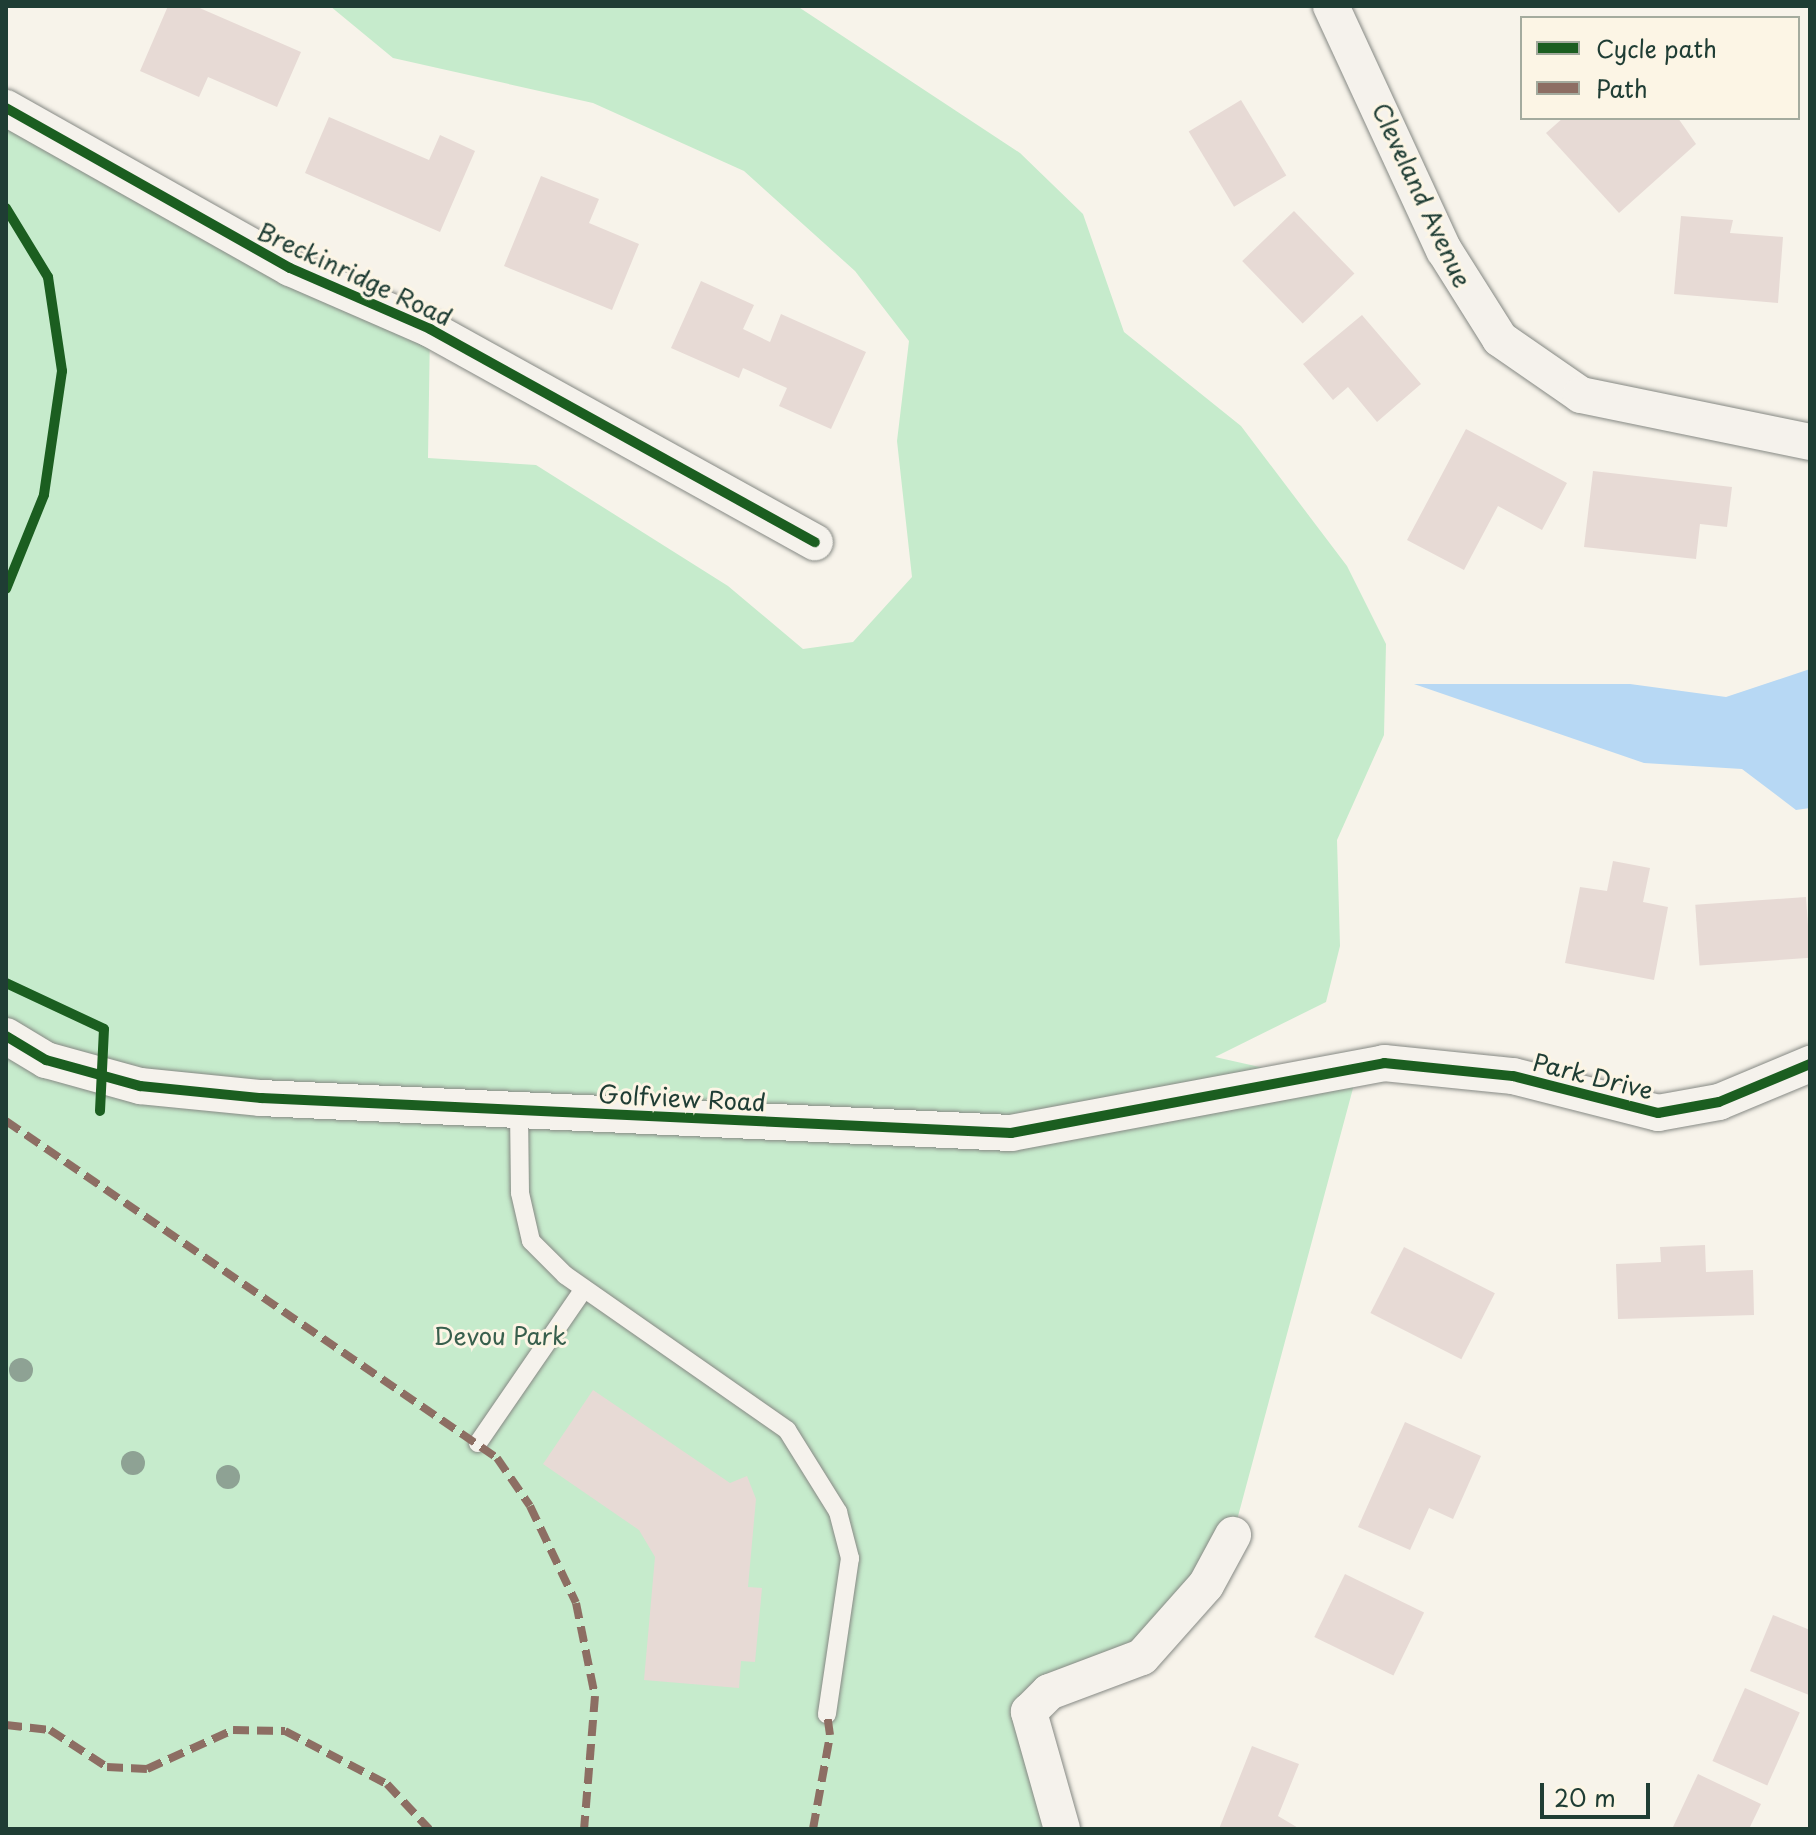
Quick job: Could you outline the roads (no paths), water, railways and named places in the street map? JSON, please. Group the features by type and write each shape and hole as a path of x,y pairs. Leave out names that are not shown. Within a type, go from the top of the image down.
{"street":[{"name":"Cleveland Avenue","path":"1331,6 1444,250 1500,339 1581,395 1810,442"},
{"name":"Breckinridge Road","path":"6,108 290,268 430,329 815,542"},
{"name":"Golfview Road","path":"6,1036 46,1060 140,1086 519,1111 1011,1133 1359,1066"},
{"name":"Park Drive","path":"1359,1066 1513,1076 1658,1113 1719,1102 1810,1064"},
{"path":"1062,1829 1029,1712 1049,1692 1142,1657 1206,1585 1233,1535"}],"lane":[{"path":"519,1111 520,1193 531,1241 584,1289 787,1430 838,1512 850,1558 827,1714"},
{"path":"478,1443 584,1289"}],"water":[{"path":"1810,669 1810,808 1796,810 1742,769 1644,763 1414,684 1630,684 1726,697"}],"park label":[{"name":"Devou Park","path":"500,1336"}]}
